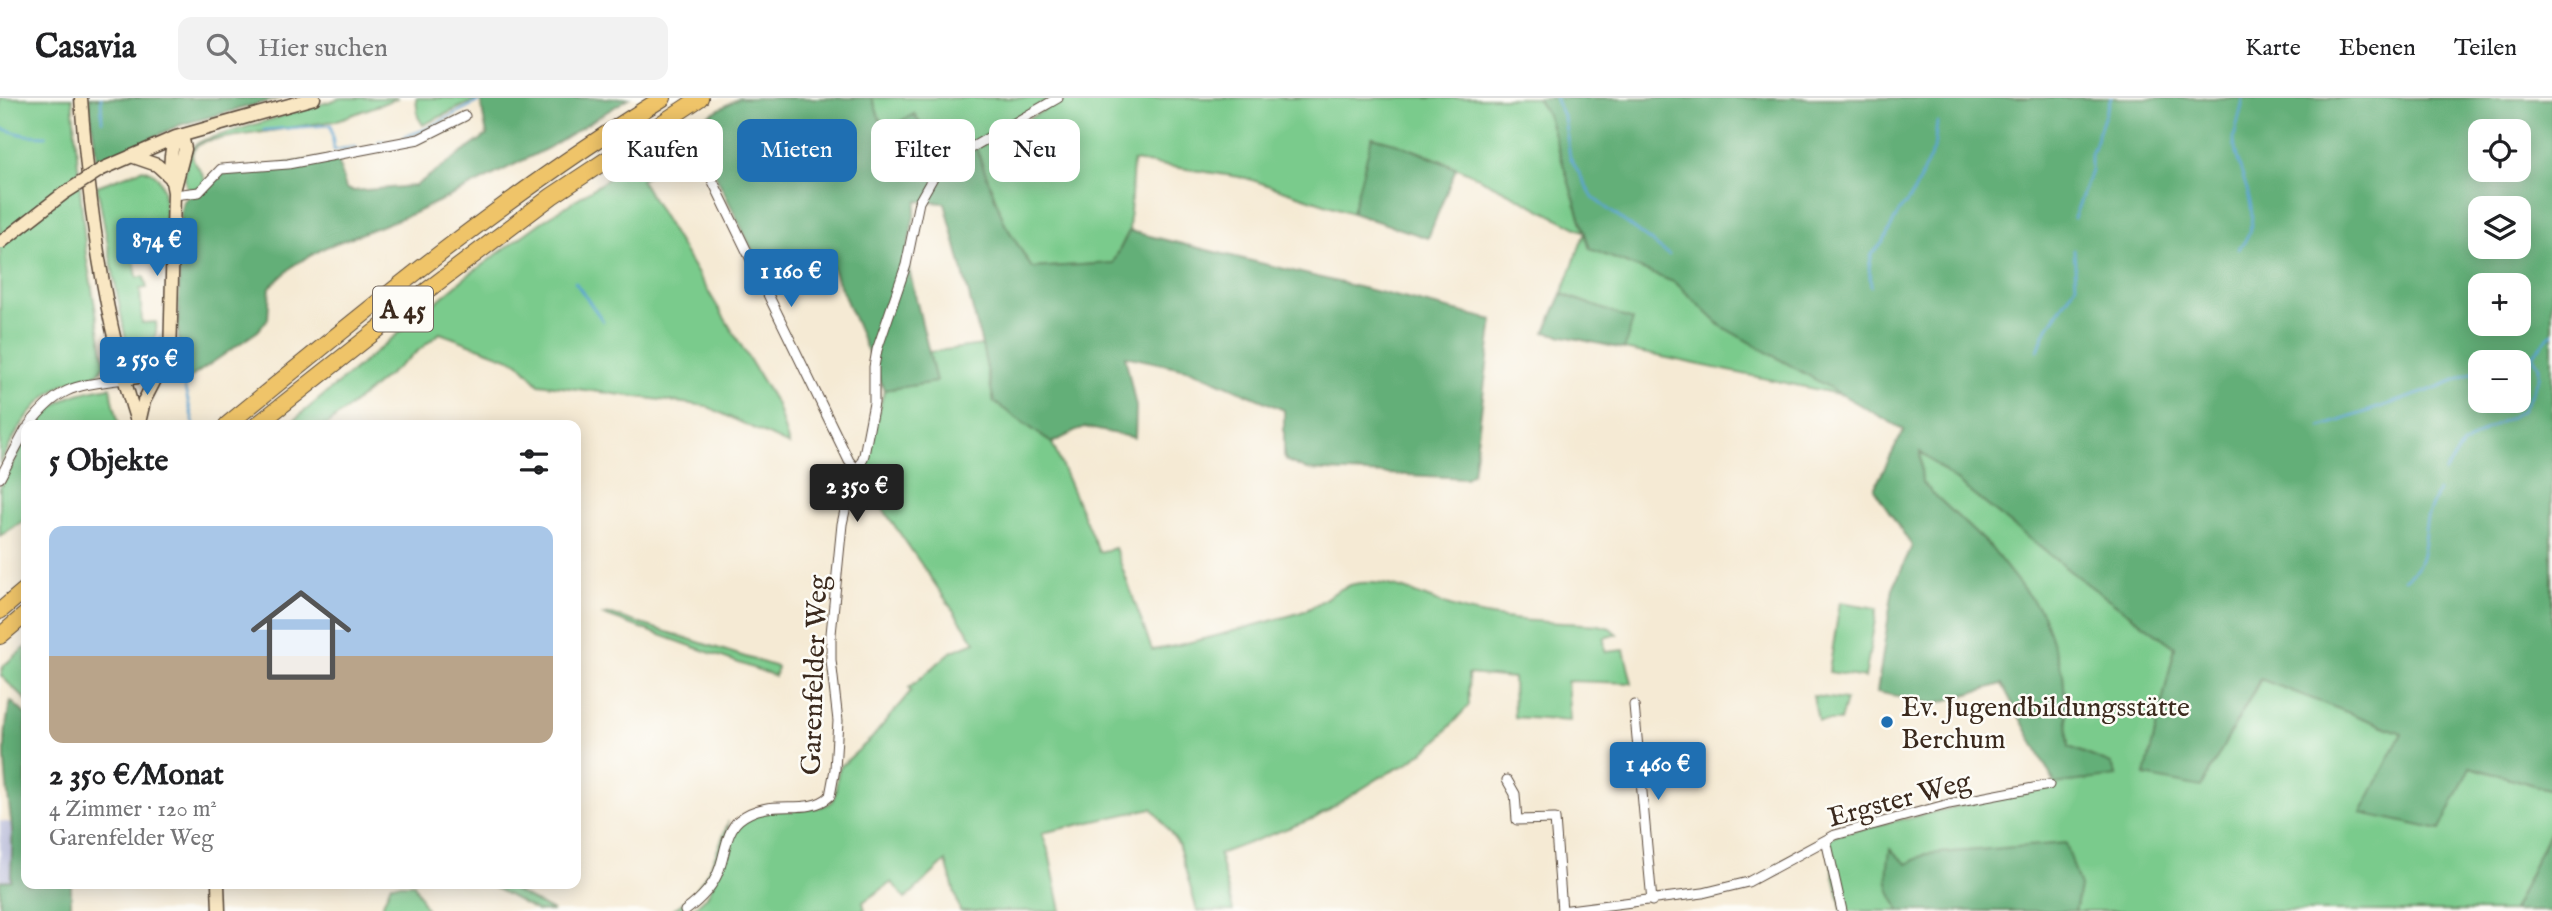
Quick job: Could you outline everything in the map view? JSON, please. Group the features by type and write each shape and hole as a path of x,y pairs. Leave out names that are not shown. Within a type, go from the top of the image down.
{"highway":[{"name":"A 45","path":"233,420 406,280 478,226 598,140 663,98"},
{"name":"A 45","path":"263,420 552,196 700,98"},
{"path":"0,611 21,593"},
{"path":"0,636 21,618"}],"main road":[{"path":"81,98 96,238 124,379 136,420"},
{"path":"0,243 63,194 102,169 179,136 314,98"},
{"path":"139,420 144,401 158,374 170,360 172,351 174,193 171,147 179,136"},
{"path":"174,193 185,149 179,136"},
{"path":"131,156 157,165 171,178"},
{"path":"124,379 158,374"},
{"path":"218,889 219,911"}],"street":[{"name":"Garenfelder Weg","path":"685,911 713,883 731,832 741,818 752,811 770,806 815,805 827,799 832,791 838,721 831,634 842,524 864,455 874,403 877,350 906,265 919,202 935,174 955,157 1058,98"},
{"path":"174,193 199,192 221,169 288,164 419,139 465,116"},
{"path":"713,182 849,461 858,471"},
{"path":"33,420 66,389 124,379"},
{"path":"0,478 21,440"},
{"path":"1634,705 1652,901"},
{"name":"Ergster Weg","path":"1507,780 1515,794 1517,820 1555,819 1562,911 1596,910 1703,893 1748,882 1835,835 1949,804 2049,785"},
{"path":"1826,840 1842,911"}],"shaded area":[{"path":"0,821 12,823 11,881 0,881"}],"green space":[{"path":"0,98 72,98 86,255 105,363 93,376 64,384 53,391 26,420 21,420 21,427 0,464"},
{"path":"89,98 280,98 180,125 97,163"},
{"path":"341,98 398,98 335,121 205,141 197,146 192,156 205,181 200,188 188,189 185,180 187,161 191,150 198,143"},
{"path":"416,98 480,98 423,125 418,117"},
{"path":"480,98 629,98 548,148 414,213 326,247 294,265 270,287 268,319 258,331 180,385 174,365 178,355 180,214 183,201 217,174 337,156 346,189 353,191 415,186 487,135"},
{"path":"739,98 872,98 880,119 871,119 871,182 975,182 976,148 1005,224 1032,268 1113,263 1129,231 1493,320 1473,473 1466,478 1307,470 1287,461 1284,456 1284,410 1191,370 1125,356 1136,407 1135,438 1084,427 1052,443 994,402 945,203 917,201 906,257 936,382 884,390 832,267 774,294 719,182 723,182 723,119 702,119"},
{"path":"872,98 1051,98 1015,119 989,119 989,134 975,143 975,119 918,119 915,114 905,119 880,119"},
{"path":"1066,98 1537,98 1548,116 1585,232 1454,166 1373,137 1352,213 1246,178 1133,161 1129,231 1113,263 1032,268 1005,224 976,148 989,141 989,182 1080,182 1080,119 1028,119"},
{"path":"1537,98 2552,98 2552,790 2470,767 2440,830 2361,813 2402,733 2260,679 2201,787 2145,776 2175,647 2075,575 1920,452 1922,483 1991,548 2043,614 2063,674 2069,747 2111,764 2117,776 2055,784 2002,684 1934,704 1877,692 1893,588 1912,546 1874,489 1904,430 1721,326 1676,283 1590,249 1548,116"},
{"path":"914,114 917,119 905,119"},
{"path":"1372,137 1399,144 1456,168 1428,238 1352,213"},
{"path":"143,169 153,173 160,181 165,224 164,270 160,272 156,227 129,229 137,277 144,277 147,288 140,289 142,323 156,322 153,342 138,355 146,357 161,336 157,354 152,360 142,363 131,356 126,341 97,186"},
{"path":"603,182 642,182 777,405 789,445 706,406 539,384 518,362 440,333 333,420 294,420 467,276 540,223"},
{"path":"1585,233 1590,249 1676,283 1721,326 1843,395 1624,349 1632,320 1562,294"},
{"path":"1562,294 1633,320 1624,349 1545,332"},
{"path":"982,345 994,402 1052,443 1099,552 1115,548 1152,650 1205,639 1304,611 1352,584 1375,583 1402,588 1484,615 1610,628 1617,634 1604,638 1605,652 1624,650 1632,683 1567,681 1570,721 1514,717 1513,678 1468,674 1469,705 1436,742 1405,765 1315,818 1219,854 1233,911 1197,911 1178,843 1152,808 1042,833 1061,911 960,911 946,861 905,899 892,882 863,902 865,911 691,911 707,896 731,837 743,821 763,811 810,809 832,802 840,767 872,738 911,691 909,688 952,651 975,642 863,480 884,390 936,382 929,352"},
{"path":"110,387 118,420 40,420 60,402 86,392"},
{"path":"21,448 21,522 0,536 0,488"},
{"path":"1919,451 2075,575 2175,647 2145,776 2201,786 2261,679 2402,733 2362,813 2470,767 2552,790 2552,827 2512,911 2075,911 2080,887 1926,854 1907,864 1898,911 1842,911 1826,840 1835,835 2049,785 2117,775 2111,764 2069,747 2063,674 1991,548 1922,483"},
{"path":"1840,602 1877,608 1865,678 1829,672"},
{"path":"610,614 777,667 775,676 604,615"},
{"path":"21,651 21,695 1,676 3,666"},
{"path":"1813,696 1846,700 1840,721 1818,721"},
{"path":"11,701 21,710 21,889 71,889 71,911 0,911 0,881 11,880 12,835 5,745"},
{"path":"728,823 722,853 706,886 682,911 671,911 700,884 713,861"},
{"path":"2552,827 2552,911 2512,911"},
{"path":"2066,843 2080,887 2075,911 1898,911 1890,892 1890,849 1907,864 1926,854"},
{"path":"389,889 416,889 427,911 380,911"},
{"path":"497,889 511,889 553,911 537,911"}],"waterway":[{"path":"101,98 102,121"},
{"path":"404,137 426,129 485,98"},
{"path":"1555,98 1564,118 1570,157 1593,198 1669,255"},
{"path":"2074,218 2091,171 2091,154 2111,98"},
{"path":"2239,249 2248,236 2251,223 2249,196 2234,141 2243,98"},
{"path":"1871,286 1869,267 1872,254 1883,242 1899,212 1913,194 1934,149 1937,123"},
{"path":"264,130 331,125 334,150 355,147"},
{"path":"0,128 24,135 46,136"},
{"path":"379,142 384,141"},
{"path":"2038,351 2044,334 2076,285 2074,249"},
{"path":"575,282 603,321"},
{"path":"2444,473 2463,445 2522,411 2539,378 2539,367 2533,355 2552,333"},
{"path":"178,361 193,420"},
{"path":"2321,427 2468,375"},
{"path":"2404,579 2412,573 2421,559 2427,518 2438,491"}],"place":[{"name":"Ev. Jugendbildungsstätte Berchum","path":"1887,722"}]}
